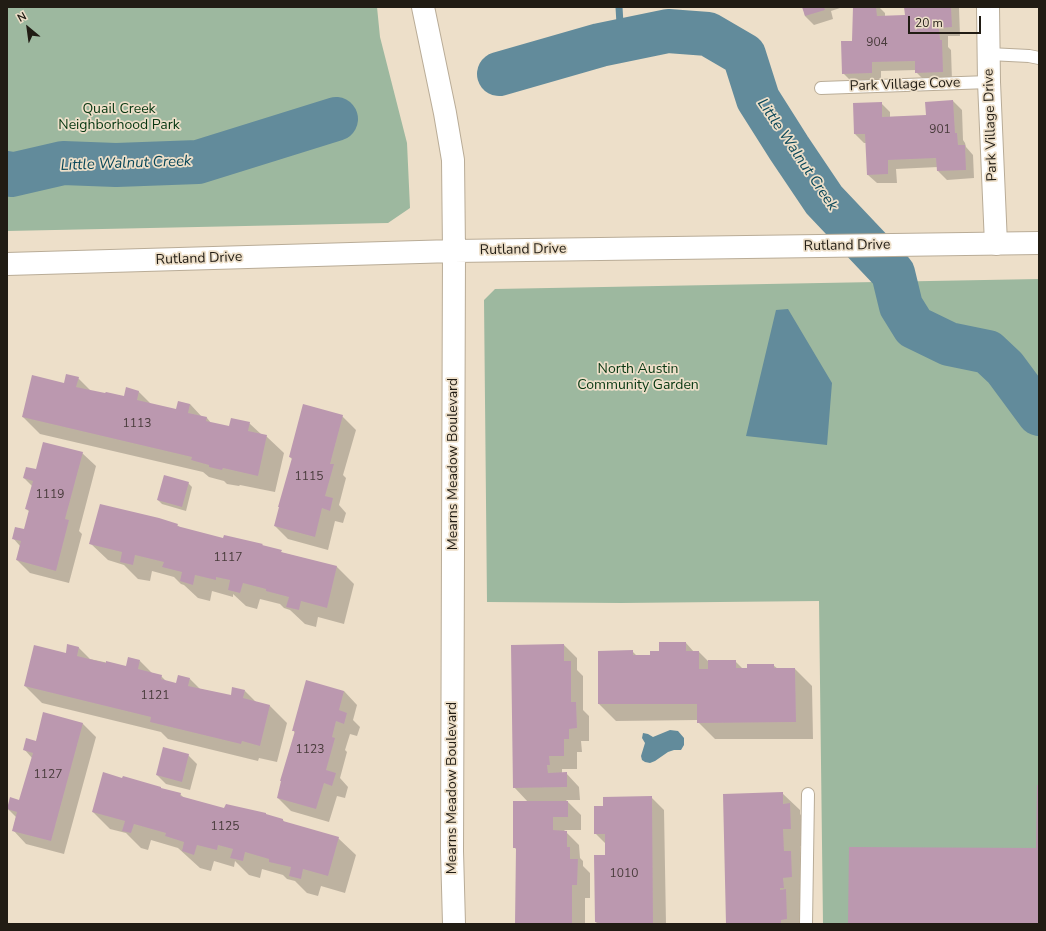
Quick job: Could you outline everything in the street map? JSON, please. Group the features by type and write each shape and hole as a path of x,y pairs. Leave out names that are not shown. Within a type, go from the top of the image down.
{"street":[{"name":"Park Village Drive","path":"988,7 989,82 996,244"},
{"name":"Mearns Meadow Boulevard","path":"423,11 445,113 453,160 452,820 454,924"},
{"name":"Rutland Drive","path":"7,264 454,251 1039,243"}],"lane":[{"path":"989,54 1039,58"},
{"name":"Park Village Cove","path":"821,88 989,82"},
{"path":"806,924 808,794"}],"green space":[{"name":"Quail Creek Neighborhood Park","path":"7,7 377,7 380,37 407,143 410,208 388,223 7,231"},
{"name":"North Austin Community Garden","path":"1039,279 1039,924 823,924 819,601 621,603 487,602 484,300 495,289"}],"water":[{"path":"788,309 832,383 827,445 746,436 776,310"},
{"path":"670,730 678,731 684,738 684,745 681,750 668,752 650,763 642,760 641,756 645,743 642,738 643,733 653,737"}],"building":[{"path":"802,7 824,7 825,10 805,16"},
{"path":"853,7 876,7 877,16 905,15 904,7 951,7 952,27 939,28 940,40 942,40 943,72 915,73 915,61 872,62 872,73 842,74 841,41 852,41"},
{"path":"953,100 955,133 957,133 958,145 965,145 966,170 937,171 936,158 888,160 888,174 867,175 865,134 854,134 853,103 882,102 882,117 926,115 925,102"},
{"path":"66,374 79,377 76,387 124,396 126,387 139,391 137,400 176,409 178,401 190,404 188,413 207,417 206,421 229,426 231,418 250,422 248,431 267,435 258,476 223,468 222,470 209,467 209,465 191,460 192,457 22,417 32,375 64,383"},
{"path":"303,404 343,415 330,464 334,464 325,496 333,498 330,511 322,508 315,537 274,526 292,458 289,457"},
{"path":"43,442 83,452 65,519 69,520 56,571 16,560 21,541 12,539 15,527 24,529 29,510 25,509 33,481 23,478 26,467 36,469"},
{"path":"164,475 189,482 182,507 157,500"},
{"path":"100,504 159,518 178,524 177,526 223,538 224,535 263,544 262,545 282,550 281,552 337,566 327,608 301,601 299,610 286,607 289,597 243,583 240,593 228,590 230,580 216,577 216,580 195,575 193,585 180,581 182,572 162,567 164,562 135,555 133,565 120,562 122,552 89,544"},
{"path":"659,642 686,642 686,651 699,651 699,669 708,669 708,660 736,660 736,668 747,668 747,664 774,664 774,668 795,668 796,722 697,723 697,704 598,704 598,651 633,650 633,655 650,655 650,651 659,651"},
{"path":"67,644 79,647 77,656 106,663 106,661 126,666 128,657 140,660 138,669 162,675 161,679 176,683 178,675 190,678 188,686 231,695 232,687 245,690 243,698 270,705 260,746 242,741 241,744 150,722 151,717 24,686 34,645 66,653"},
{"path":"564,644 564,661 571,661 571,702 576,702 577,728 569,729 569,739 564,739 564,756 549,756 550,765 547,765 548,773 567,772 567,787 513,788 511,645"},
{"path":"306,680 344,691 339,710 347,713 344,724 336,721 332,737 335,738 326,770 336,773 332,786 324,783 316,809 277,798 280,781 295,731 292,731"},
{"path":"43,712 83,723 51,841 12,831 17,812 7,809 10,797 19,800 33,753 23,750 26,738 36,741"},
{"path":"163,747 189,754 182,782 156,775"},
{"path":"103,772 161,787 181,793 180,796 224,808 226,804 266,813 283,819 283,821 339,837 328,876 303,869 301,879 289,876 291,867 269,862 269,859 245,852 243,861 230,858 233,849 218,845 217,850 197,845 194,855 182,851 184,842 165,836 166,833 134,824 131,833 122,831 125,821 92,812"},
{"path":"1037,785 1039,785 1039,924 848,924 849,847 1036,848"},
{"path":"783,792 783,804 790,803 791,829 783,829 784,851 791,851 792,877 783,878 784,888 780,888 780,890 786,889 787,919 781,920 781,924 726,924 723,794"},
{"path":"652,796 653,924 600,924 595,922 594,855 605,855 605,834 594,834 594,806 603,806 603,797"},
{"path":"513,801 568,801 568,817 553,817 553,830 567,831 567,847 570,847 570,859 578,859 577,885 572,885 572,924 515,924 516,848 513,848"}],"waterway":[{"path":"619,7 621,41"},
{"name":"Little Walnut Creek","path":"499,74 600,45 668,31 708,34 744,55 758,99 824,200 893,273 901,306 914,327 949,344 988,352 1005,368 1039,414"},
{"name":"Little Walnut Creek","path":"7,173 11,175 63,163 116,165 198,162 336,119"}]}
